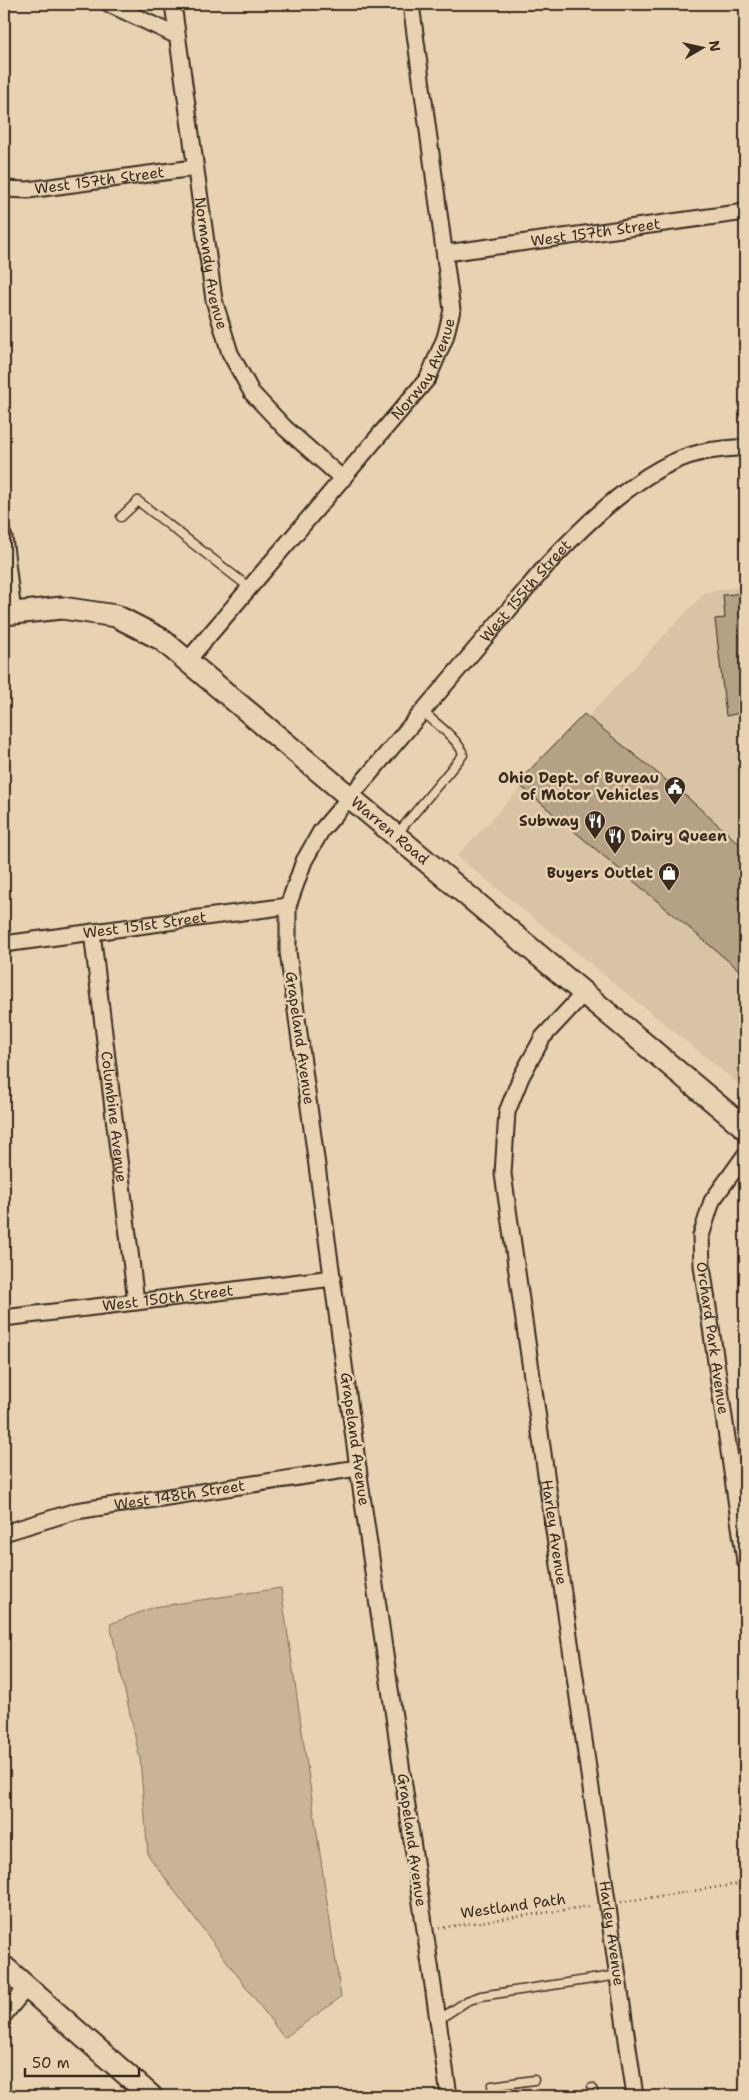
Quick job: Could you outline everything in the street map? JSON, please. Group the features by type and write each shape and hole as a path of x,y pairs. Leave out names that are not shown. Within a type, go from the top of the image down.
{"main road":[{"name":"Warren Road","path":"8,613 62,608 116,616 161,639 585,992 745,1128"},
{"path":"4,1967 151,2096"}],"street":[{"path":"110,4 177,36"},
{"name":"Normandy Avenue","path":"173,4 194,168 214,300 230,353 252,392 285,428 343,479"},
{"name":"Norway Avenue","path":"188,660 428,378 445,338 452,310 446,253 411,4"},
{"name":"West 157th Street","path":"4,189 28,190 194,168"},
{"name":"West 157th Street","path":"446,253 745,212"},
{"name":"West 155th Street","path":"350,798 546,566 598,513 666,466 699,453 745,447"},
{"path":"4,537 8,613"},
{"name":"Grapeland Avenue","path":"350,798 321,831 304,861 288,906 288,952 358,1468 449,2096"},
{"name":"West 151st Street","path":"4,944 288,906"},
{"name":"Columbine Avenue","path":"92,932 136,1302"},
{"name":"Harley Avenue","path":"585,992 543,1038 521,1077 507,1112 503,1174 635,2096"},
{"name":"Orchard Park Avenue","path":"745,1155 712,1201 701,1236 702,1266 745,1561"},
{"name":"West 150th Street","path":"4,1318 333,1278"},
{"name":"West 148th Street","path":"4,1533 76,1510 358,1468"},
{"path":"4,2014 27,1987"}],"lane":[{"path":"121,516 138,501 250,588"},
{"path":"396,836 463,754 462,749 455,741 423,712"},
{"path":"438,2020 467,2001 482,1996 619,1975"},
{"path":"494,2096 492,2086 534,2080"}],"path":[{"path":"619,1902 745,1883"},
{"name":"Westland Path","path":"438,1928 591,1906"}],"shaded area":[{"path":"745,586 745,1089 457,856 705,592"},
{"path":"281,1588 341,1997 284,2038 148,1855 140,1759 110,1624 154,1607"}],"building":[{"path":"745,593 745,721 741,721 740,713 726,716 715,619 725,618 723,595"},
{"path":"584,714 687,797 745,849 745,975 517,783"}],"place":[{"name":"Ohio Dept. of Bureau of Motor Vehicles","path":"675,806"},
{"name":"Subway","path":"595,840"},
{"name":"Dairy Queen","path":"615,855"},
{"name":"Buyers Outlet","path":"669,892"}]}
